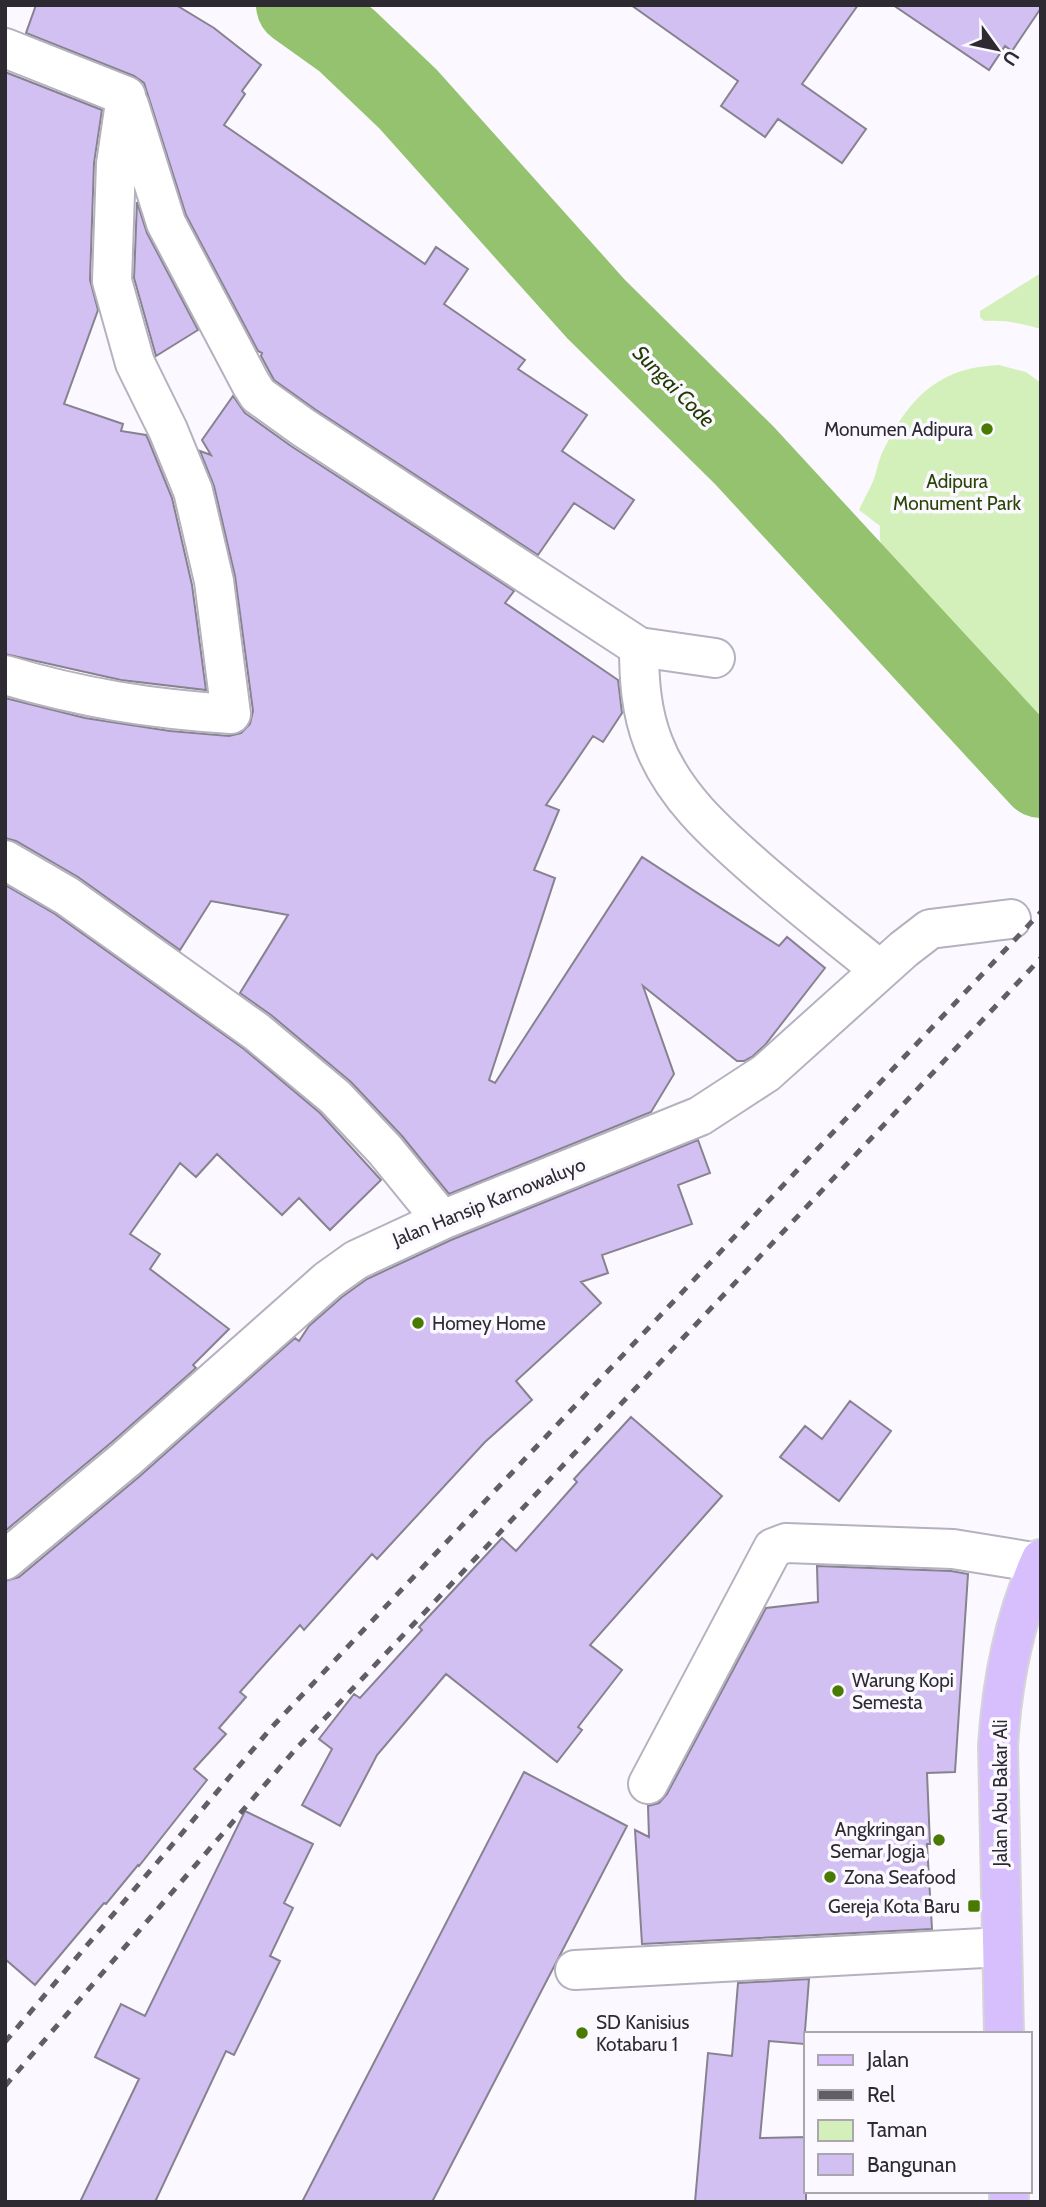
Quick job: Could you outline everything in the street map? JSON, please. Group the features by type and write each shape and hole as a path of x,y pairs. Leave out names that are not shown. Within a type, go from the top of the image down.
{"main road":[{"name":"Jalan Abu Bakar Ali","path":"1004,2032 998,1746 1001,1701 1018,1620 1040,1561"}],"street":[{"path":"5,48 126,96"},
{"path":"126,96 166,223 258,395 303,428 639,647 715,657"},
{"path":"5,675 60,691 164,710 231,714 214,581 193,491 168,430 135,363 112,281 116,164 126,96"},
{"path":"639,647 639,679 644,713 653,743 692,809 792,899 880,970"},
{"path":"5,860 67,896 257,1032 335,1097 385,1150 442,1220"},
{"name":"Jalan Hansip Karnowaluyo","path":"5,1560 126,1459 328,1280 356,1260 442,1220 700,1116 766,1073 880,970 930,929 1011,919"},
{"path":"648,1784 773,1548 786,1543 953,1549 1040,1561"},
{"path":"575,1970 1002,1947"}],"green space":[{"path":"1041,273 1041,329 1013,322 984,321 980,317 980,311"},
{"name":"Adipura Monument Park","path":"999,365 1026,372 1041,383 1041,722 888,561 881,544 880,526 859,510 884,449 906,412 918,398 945,378 961,371"}],"building":[{"path":"36,5 176,5 214,28 261,65 242,91 245,94 224,125 425,264 436,247 468,269 444,304 525,360 518,369 587,415 562,451 634,500 614,529 574,503 538,555 274,380 261,356 262,353 258,351 186,215 144,83 134,76 26,33"},
{"path":"631,5 858,5 802,84 866,129 842,163 778,119 765,137 721,106 738,81"},
{"path":"893,5 1041,5 1041,8 1012,51 1005,46 989,70"},
{"path":"5,72 102,110 94,163 90,280 98,310 64,404 123,424 121,431 146,435 148,439 172,498 192,585 206,690 121,680 5,654"},
{"path":"137,202 147,233 198,330 156,356 134,278"},
{"path":"233,396 245,413 291,446 514,591 505,603 618,680 622,713 603,742 593,736 546,805 559,810 534,870 555,878 489,1080 495,1083 642,857 779,946 787,937 825,968 765,1045 753,1056 737,1061 643,986 674,1074 651,1112 449,1194 402,1136 351,1082 271,1015 240,993 288,915 211,901 180,950 78,877 16,841 5,838 5,698 85,718 170,731 229,736 241,733 250,724 253,711 235,576 214,486 200,451 211,455 202,440"},
{"path":"5,885 55,914 244,1049 320,1113 381,1180 330,1230 299,1198 282,1215 217,1154 196,1177 180,1163 130,1234 160,1254 150,1269 229,1329 193,1365 196,1368 5,1531"},
{"path":"698,1140 710,1173 678,1185 692,1224 602,1255 608,1273 581,1282 601,1303 516,1381 532,1400 485,1442 377,1559 372,1554 304,1630 300,1625 240,1692 246,1697 219,1728 226,1734 194,1769 207,1780 139,1866 35,1985 5,1959 5,1581 19,1577 140,1476 295,1338 299,1341 309,1326 367,1279 451,1240"},
{"path":"850,1401 891,1431 839,1501 780,1457 805,1426 822,1439"},
{"path":"631,1417 722,1496 590,1645 622,1670 578,1727 582,1730 557,1762 446,1674 377,1755 340,1826 302,1805 332,1749 319,1739 354,1694 360,1698 422,1630 419,1627 502,1538 516,1551 577,1482 574,1479"},
{"path":"817,1566 968,1574 955,1772 927,1773 930,1844 927,1844 932,1929 642,1944 635,1830 649,1837 648,1806 659,1803 667,1794 766,1608 818,1602"},
{"path":"524,1772 627,1826 432,2202 302,2202"},
{"path":"245,1811 313,1844 284,1903 293,1908 270,1956 280,1961 234,2055 226,2051 155,2202 80,2202 139,2079 95,2057 121,2004 145,2016"},
{"path":"809,1979 804,2044 769,2041 760,2138 804,2137 806,2202 695,2202 708,2053 732,2056 738,1983"}],"waterway":[{"name":"Sungai Code","path":"297,5 346,40 408,99 596,309 744,455 1041,777"}],"railway":[{"path":"5,2042 272,1727 1041,912"},
{"path":"5,2086 294,1751 1041,958"}],"place":[{"name":"Monumen Adipura","path":"987,429"},
{"name":"Homey Home","path":"418,1323"},
{"name":"Warung Kopi Semesta","path":"838,1691"},
{"name":"Angkringan Semar Jogja","path":"939,1840"},
{"name":"Zona Seafood","path":"830,1877"},
{"name":"Gereja Kota Baru","path":"974,1906"},
{"name":"SD Kanisius Kotabaru 1","path":"582,2033"}]}
